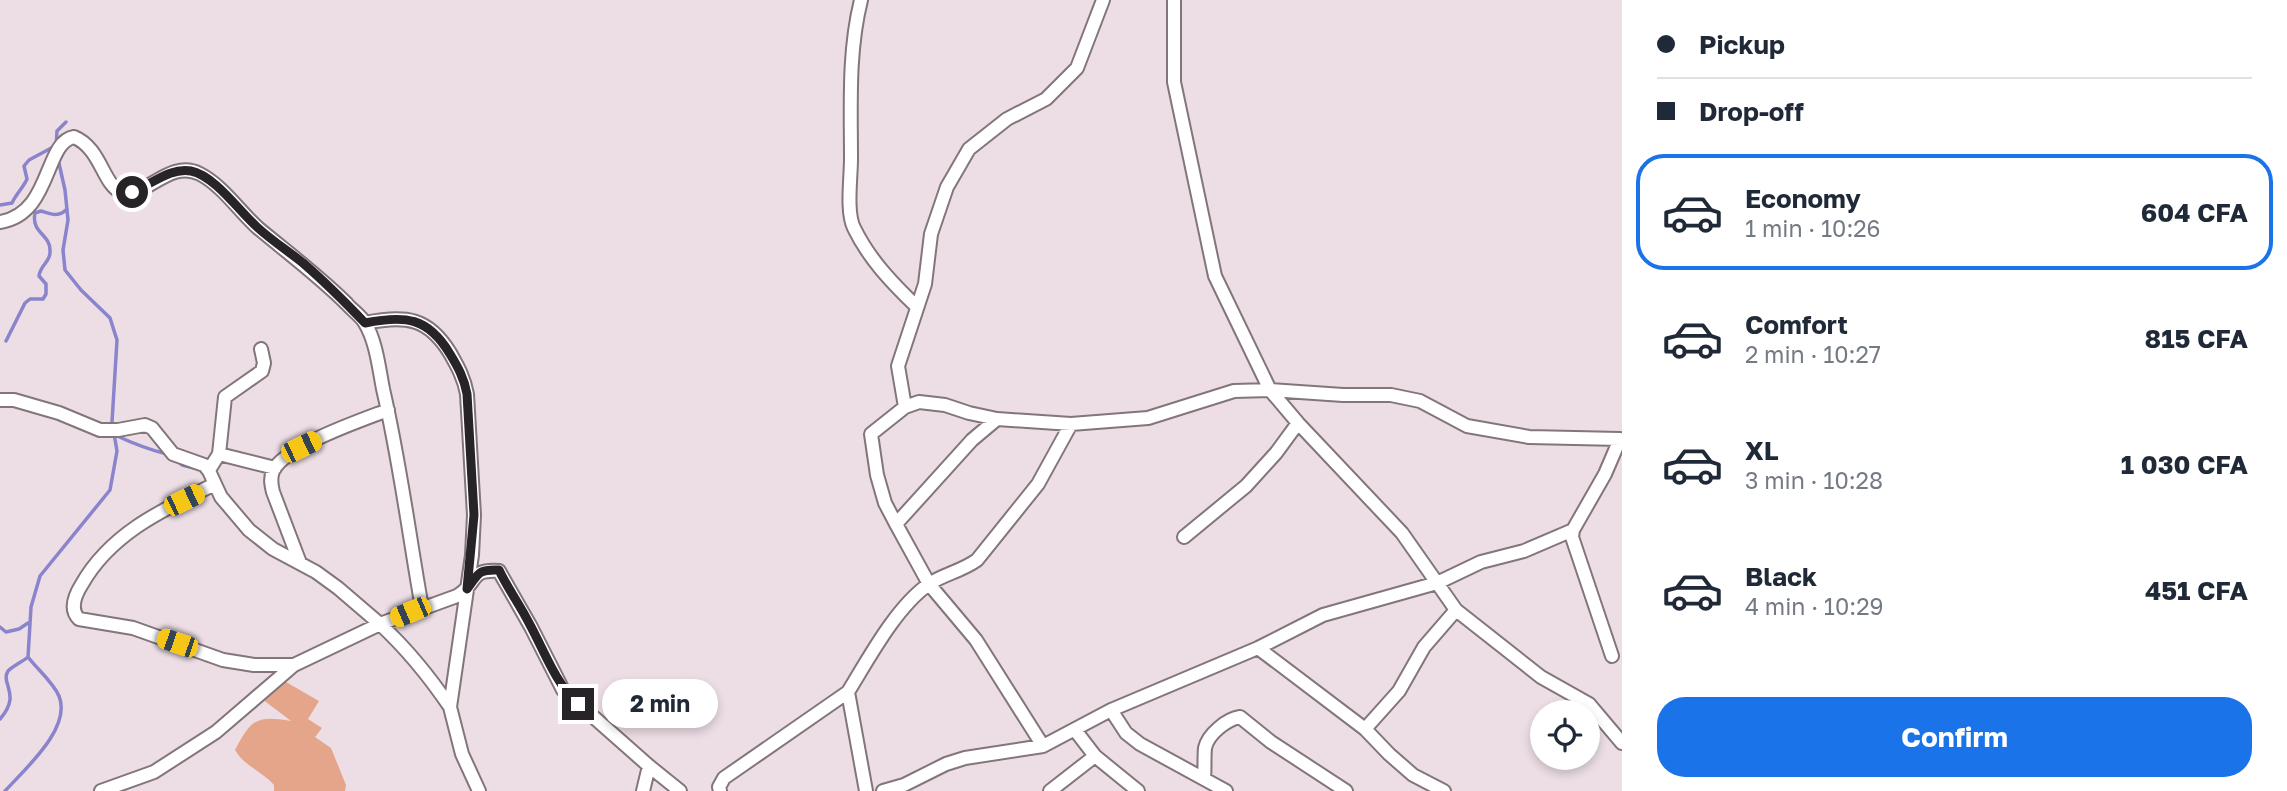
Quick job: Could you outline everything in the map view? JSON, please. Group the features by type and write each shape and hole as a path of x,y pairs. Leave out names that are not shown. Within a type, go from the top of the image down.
{"street":[{"path":"861,0 854,35 849,109 852,225 888,279 917,307"},
{"path":"905,407 898,366 925,284 926,261 947,187 969,149 1007,119 1046,99 1062,86 1076,68 1103,0"},
{"path":"1174,0 1174,82 1214,276 1270,390 1402,533 1456,610 1541,677 1589,704 1622,743"},
{"path":"0,222 12,220 38,197 52,162 65,141 74,137 81,140 92,152 103,166 108,182 121,192 147,187 164,175 189,170 200,174 256,226 334,291 365,323 375,351 388,410 422,608"},
{"path":"365,323 385,319 428,325 442,340 463,376 467,394 474,515 467,589 450,707"},
{"path":"209,471 219,454 225,397 262,371 264,363 261,349"},
{"path":"1043,746 976,640 929,584 885,503 877,475 871,434 905,407 919,402 933,402 997,418 1071,424 1148,418 1234,391 1391,395 1420,401 1467,426 1529,437 1620,439 1605,474 1573,530 1572,537 1612,656"},
{"path":"0,400 14,400 60,413 100,430 145,425 157,433 173,454 204,465 228,506 249,530 273,549 338,588 409,651 450,707 462,754 479,791"},
{"path":"299,563 273,492 271,482 275,468 301,447 388,410"},
{"path":"896,524 972,440 997,418"},
{"path":"1184,537 1246,486 1276,453 1298,423"},
{"path":"720,791 719,787 724,778 848,692 883,636 914,597 929,584 977,560 1038,484 1071,424"},
{"path":"219,454 275,468"},
{"path":"215,484 134,527 102,555 79,589 73,606 75,615 79,619 133,628 223,660 254,665 294,665"},
{"path":"883,791 904,785 946,764 965,758 1043,746 1111,710 1258,648 1323,615 1437,583 1481,562 1524,551 1573,530"},
{"path":"101,791 154,772 196,745 239,714 294,665 380,624 457,596 467,589 483,570 499,570 564,690 680,791"},
{"path":"1365,729 1399,691 1424,647 1456,610"},
{"path":"1258,648 1365,729 1413,775 1444,791"},
{"path":"848,692 866,791"},
{"path":"1111,710 1133,739 1226,791"},
{"path":"1204,778 1208,740 1233,718 1240,717 1270,742 1346,791"},
{"path":"1075,730 1095,756 1138,791"},
{"path":"1050,791 1095,756"},
{"path":"643,791 649,766"}],"shaded area":[{"path":"279,678 319,701 308,719 322,728 315,737 331,748 346,785 345,791 274,791 274,785 235,750 256,722 263,719 291,721 258,696"}],"waterway":[{"path":"56,148 57,131 66,122"},
{"path":"0,205 12,203 24,185 27,179 24,166 29,160 55,146"},
{"path":"5,791 34,760 59,721 59,696 28,657 31,607 40,576 110,490 117,451 112,422 117,340 110,318 65,270 63,250 68,220 58,159"},
{"path":"6,341 25,303 30,299 43,299 46,294 46,284 39,276 49,258 50,250 47,240 36,225 35,213 41,211 57,214 67,209"},
{"path":"115,435 167,454"},
{"path":"176,460 182,465 198,469"},
{"path":"0,627 6,632 19,629 28,623"},
{"path":"0,719 9,703 6,680 8,671 28,657"}],"route":[{"path":"132,192 147,187 164,175 189,170 200,174 256,226 334,291 365,323 385,319 406,320 428,325 442,340 463,376 467,394 474,515 467,589 479,572 499,570 531,627 553,674 578,704"}]}
